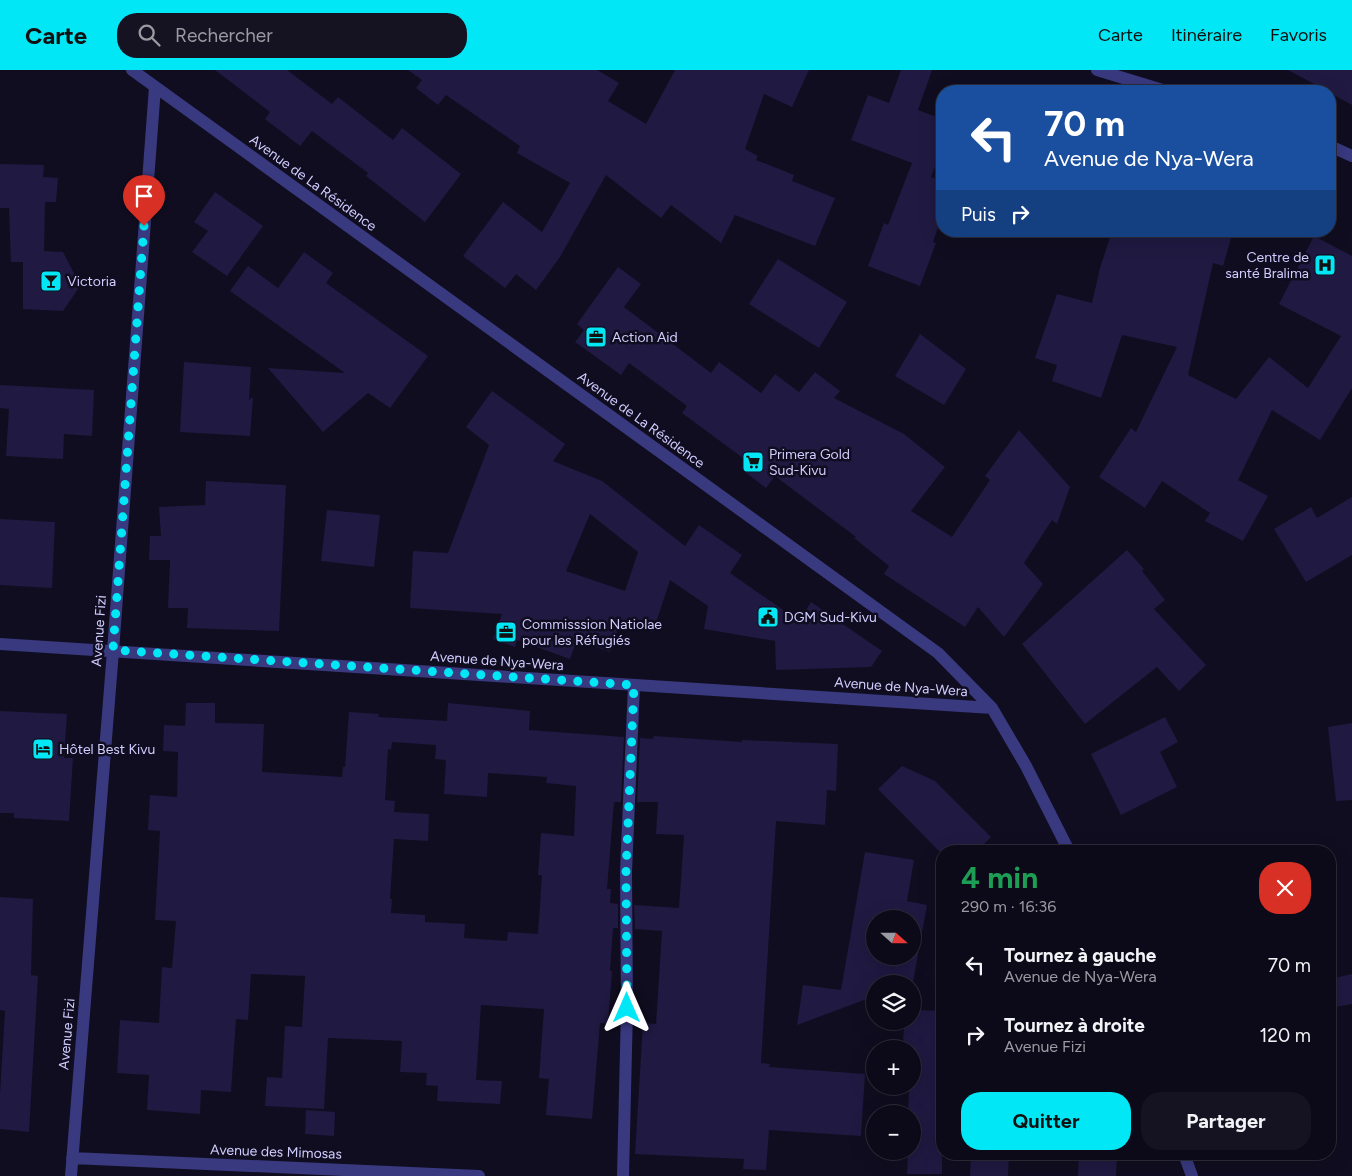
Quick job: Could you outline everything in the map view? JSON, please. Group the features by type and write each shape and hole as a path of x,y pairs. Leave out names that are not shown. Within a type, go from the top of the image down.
{"street":[{"name":"Avenue de La Résidence","path":"132,70 938,653 992,708 1026,766 1066,845"},
{"path":"1097,70 1146,85"},
{"name":"Avenue Fizi","path":"71,1176 155,87"},
{"path":"1336,149 1352,156"},
{"name":"Avenue de Nya-Wera","path":"0,644 992,708"},
{"path":"623,1176 627,1008 626,872 634,685"},
{"name":"Avenue des Mimosas","path":"72,1158 479,1176"},
{"path":"1186,1160 1192,1176"}],"building":[{"path":"215,70 287,70 332,104 338,97 393,140 402,128 461,174 425,222 366,176 368,173 312,131 300,146 265,119 270,112"},
{"path":"408,70 597,70 619,83 608,101 646,124 675,70 809,70 792,107 764,94 745,149 758,156 756,160 794,175 792,181 835,198 815,246 735,215 721,243 671,205 661,218 606,175 560,257 536,290 516,274 505,288 463,256 503,202 542,232 570,183 517,153 520,146 446,95 438,105 416,88 422,80"},
{"path":"901,70 932,70 918,110 936,117 936,164 931,177 936,179 936,233 933,242 936,243 920,286 868,266 884,223 888,225 912,163 851,140 868,95 889,103"},
{"path":"1288,70 1352,70 1352,105 1336,96 1336,85 1316,85"},
{"path":"0,164 44,165 43,177 58,178 56,202 45,202 44,251 63,252 78,281 78,289 63,311 23,309 23,262 11,262 9,208 0,208"},
{"path":"215,192 263,226 227,276 192,252 208,231 194,222"},
{"path":"1110,237 1231,237 1223,266 1213,263 1188,375 1236,399 1269,357 1308,388 1341,336 1279,304 1313,237 1352,256 1352,388 1320,440 1272,410 1238,480 1268,496 1243,541 1205,521 1210,513 1162,481 1145,508 1099,477 1131,428 1136,432 1177,347 1122,335 1101,398 1052,381 1057,365 1035,358 1057,294 1092,303 1100,268"},
{"path":"304,252 333,273 326,283 428,356 390,408 368,393 323,432 268,368 345,373 230,291 248,266 278,288"},
{"path":"778,259 847,302 819,348 749,304"},
{"path":"618,267 641,284 624,307 711,373 719,362 761,393 775,374 799,392 815,372 840,391 834,398 904,434 945,467 911,511 952,537 990,480 985,476 1019,430 1070,487 1057,524 1052,520 1024,563 1043,584 1004,637 978,607 965,627 884,574 889,566 854,538 856,537 775,476 766,488 741,469 747,461 682,413 687,406 629,363 621,375 575,342 584,330 577,324"},
{"path":"920,334 966,369 944,405 895,376"},
{"path":"184,362 251,367 249,400 253,397 250,436 180,432"},
{"path":"0,385 94,390 92,436 64,434 63,459 6,456 9,409 0,408"},
{"path":"492,391 565,444 553,461 602,481 685,546 699,525 742,555 730,573 799,621 811,602 882,651 871,667 776,670 775,641 704,629 708,606 670,580 653,632 621,620 610,652 577,640 570,659 517,640 515,647 493,639 502,614 410,608 413,551 448,553 489,445 466,427","holes":["590,514 638,552 625,591 566,571"]},
{"path":"206,481 286,485 279,631 187,628 188,608 168,608 170,560 149,560 150,536 161,536 159,507 205,505"},
{"path":"1352,497 1352,555 1306,582 1274,529 1311,507 1317,518"},
{"path":"327,510 380,515 374,567 321,561"},
{"path":"0,519 55,522 52,588 0,585"},
{"path":"1127,550 1144,569 1142,571 1165,600 1154,609 1206,665 1179,691 1157,667 1085,724 1022,644"},
{"path":"186,703 215,703 215,723 264,724 262,772 342,777 343,767 345,767 349,712 379,714 378,717 447,721 448,703 530,711 529,730 624,737 621,802 614,802 607,889 611,889 610,903 618,904 618,928 613,928 608,1024 600,1023 592,1119 546,1115 549,1079 539,1078 544,1009 481,1005 476,1080 502,1081 500,1104 437,1101 438,1086 426,1085 427,1073 400,1072 402,1041 328,1038 324,1109 265,1106 267,1077 282,1078 285,1026 302,1027 305,976 251,974 248,1020 236,1019 231,1092 201,1090 200,1114 147,1110 149,1075 117,1073 120,1020 159,1023 162,967 172,968 176,921 155,920 160,831 148,830 150,795 177,797 178,752 163,751 164,725 185,726","holes":["392,742 436,745 435,759 446,760 444,794 487,797 488,773 547,777 546,783 576,786 574,836 541,833 538,875 542,875 538,934 508,932 507,941 464,938 465,924 425,922 425,915 391,913 392,899 390,899 394,839 428,841 429,814 394,812 395,801 385,800 388,749 391,750"]},
{"path":"0,711 67,714 64,758 73,758 69,821 14,818 14,813 0,813"},
{"path":"1165,717 1178,742 1160,752 1177,787 1121,815 1091,754"},
{"path":"1352,723 1352,800 1336,801 1328,727"},
{"path":"654,736 742,742 742,740 838,744 836,791 827,790 825,825 776,821 761,1063 770,1064 769,1067 865,1074 861,1136 769,1130 766,1170 743,1169 744,1159 635,1154 643,1023 656,1024 662,931 635,929 634,905 679,908 684,835 656,834 658,802 637,802 640,738 653,739"},
{"path":"902,766 935,781 991,837 983,845 936,845 936,848 878,789"},
{"path":"865,852 914,860 907,901 927,905 921,938 921,910 866,910 866,965 916,965 914,975 866,975 866,999 797,1025 803,985 841,990"},
{"path":"0,897 33,899 31,975 38,976 29,1132 0,1129 5,1011 0,1010"},
{"path":"1352,974 1352,1004 1336,1007 1336,978"},
{"path":"921,1010 936,1011 936,1160 942,1160 942,1174 907,1174 908,1160 921,1160 921,1105 908,1105 909,1095 921,1095 921,1040 903,1040 904,1030 921,1030"},
{"path":"306,1110 335,1112 334,1136 305,1134"},
{"path":"971,1160 1009,1160 1008,1176 970,1176"},
{"path":"1079,1160 1117,1160 1116,1176 1078,1176"}],"place":[{"name":"Centre de santé Bralima","path":"1325,265"},
{"name":"Victoria","path":"51,281"},
{"name":"Action Aid","path":"596,337"},
{"name":"Primera Gold Sud-Kivu","path":"753,462"},
{"name":"DGM Sud-Kivu","path":"768,617"},
{"name":"Commisssion Natiolae pour les Réfugiés","path":"506,632"},
{"name":"Hôtel Best Kivu","path":"43,749"}],"route":[{"path":"144,226 113,650 634,685 626,872 627,1008"}]}
